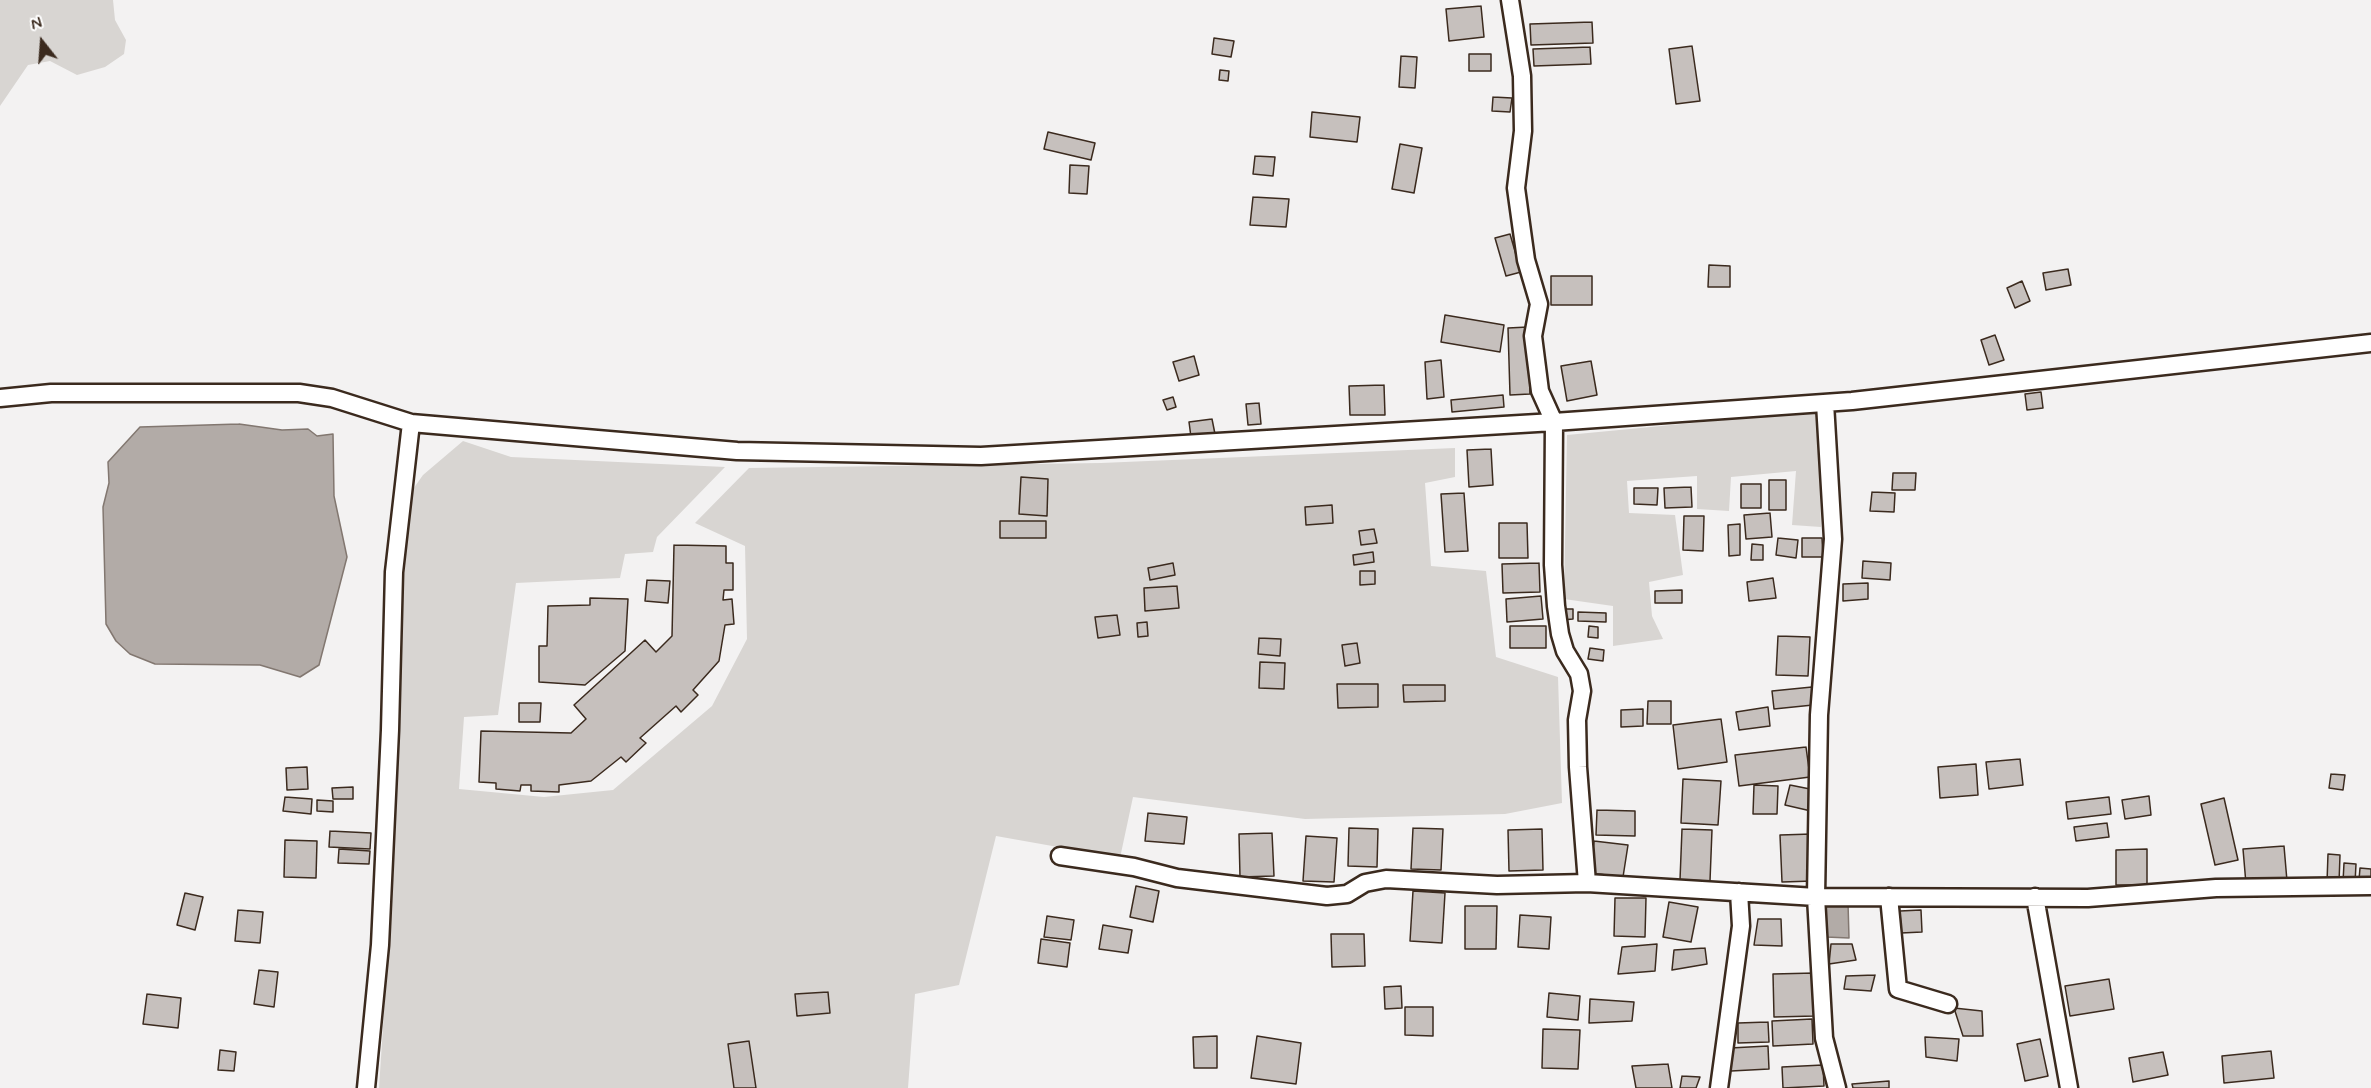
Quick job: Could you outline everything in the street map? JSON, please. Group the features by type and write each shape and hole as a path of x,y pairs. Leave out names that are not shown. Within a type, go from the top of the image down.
{"street":[{"path":"1510,0 1522,76 1523,131 1516,188 1526,260 1539,304 1533,336 1540,391 1554,422 1555,585 1560,634 1565,651 1580,674 1582,691 1577,720 1578,767 1587,883"},
{"path":"0,398 51,393 299,393 332,398 411,423 737,451 981,456 1554,422 1825,403 2371,343"},
{"path":"1825,403 1833,539 1819,715 1816,897 1824,1038 1837,1088"},
{"path":"366,1088 380,945 390,730 394,572 411,423"},
{"path":"1060,856 1134,867 1177,878 1327,896 1347,894 1365,883 1386,879 1497,885 1587,883 1816,897 2088,898 2216,888 2371,886"},
{"path":"1719,1088 1741,926 1739,892"},
{"path":"1889,897 1898,989 1948,1004"},
{"path":"2035,897 2069,1088"}],"shaded area":[{"path":"0,0 113,0 115,20 126,40 124,54 105,67 77,75 50,61 28,65 0,106"},
{"path":"1818,411 1821,527 1792,525 1796,471 1731,477 1729,511 1697,509 1697,476 1627,481 1629,513 1675,515 1683,575 1649,582 1652,616 1663,639 1613,646 1613,606 1564,599 1567,435"},
{"path":"239,424 282,430 308,429 317,436 333,434 334,496 347,557 319,665 300,677 260,665 155,664 130,654 116,641 106,624 103,507 109,483 108,462 140,427"},
{"path":"463,441 511,457 725,467 657,537 653,552 625,554 620,578 516,583 498,715 464,717 459,789 544,797 613,790 712,706 747,639 745,546 695,523 749,468 1101,463 1455,448 1455,477 1425,483 1431,566 1486,571 1496,657 1558,677 1562,803 1505,814 1305,819 1133,797 1120,858 996,836 959,985 915,994 908,1088 379,1088 393,874 406,515 411,492 423,475","holes":["1021,477 1048,479 1046,516 1019,514","1332,505 1332,523 1306,525 1305,507","1173,563 1175,575 1151,580 1148,568","1177,586 1179,608 1146,611 1144,588","1117,615 1119,635 1098,637 1096,617","1259,638 1281,639 1280,655 1258,654","1260,662 1285,663 1284,689 1259,689","1337,684 1377,684 1378,707 1338,707","1404,685 1444,685 1444,701 1404,702"]},
{"path":"1825,903 1848,903 1849,938 1826,937"}],"building":[{"path":"1481,6 1484,37 1449,41 1446,9"},
{"path":"1592,22 1593,43 1531,45 1530,24"},
{"path":"1214,38 1234,41 1231,57 1212,54"},
{"path":"1692,46 1700,101 1676,104 1669,49"},
{"path":"1590,47 1591,64 1534,66 1533,49"},
{"path":"1469,54 1491,54 1491,71 1469,71"},
{"path":"1401,56 1417,57 1415,88 1399,87"},
{"path":"1220,70 1229,71 1228,81 1219,80"},
{"path":"1493,97 1512,98 1510,112 1492,111"},
{"path":"1312,112 1360,117 1357,142 1310,137"},
{"path":"1048,132 1095,143 1091,160 1044,149"},
{"path":"1400,144 1422,148 1414,193 1392,189"},
{"path":"1255,156 1275,157 1273,176 1253,174"},
{"path":"1070,165 1089,166 1087,194 1069,193"},
{"path":"1253,197 1289,199 1286,227 1250,225"},
{"path":"1510,234 1521,272 1506,276 1495,238"},
{"path":"1709,265 1730,266 1730,287 1708,287"},
{"path":"2068,269 2071,285 2046,290 2043,273"},
{"path":"1551,276 1592,276 1592,305 1551,305"},
{"path":"2022,281 2030,301 2015,308 2007,288"},
{"path":"1445,315 1504,325 1500,352 1441,342"},
{"path":"1528,327 1530,394 1510,395 1508,328"},
{"path":"1995,335 2004,360 1989,365 1981,340"},
{"path":"1194,356 1199,375 1179,381 1173,362"},
{"path":"1441,360 1444,397 1427,399 1425,362"},
{"path":"1591,361 1597,395 1567,401 1561,366"},
{"path":"1384,385 1385,415 1350,415 1349,386"},
{"path":"2041,392 2043,408 2027,410 2025,394"},
{"path":"1503,395 1504,407 1452,412 1451,400"},
{"path":"1173,397 1176,407 1167,410 1163,400"},
{"path":"1259,403 1261,424 1248,425 1246,404"},
{"path":"1212,419 1215,434 1191,437 1189,422"},
{"path":"1491,449 1493,485 1469,487 1467,450"},
{"path":"1893,473 1916,473 1915,490 1892,490"},
{"path":"1021,477 1048,479 1047,516 1019,514"},
{"path":"1769,480 1786,480 1786,510 1769,510"},
{"path":"1741,484 1761,484 1761,508 1741,508"},
{"path":"1691,487 1692,507 1665,508 1664,488"},
{"path":"1634,488 1658,488 1657,505 1634,504"},
{"path":"1872,492 1895,493 1894,512 1870,511"},
{"path":"1464,493 1468,551 1445,552 1441,494"},
{"path":"1332,505 1333,523 1306,525 1305,507"},
{"path":"1770,513 1772,537 1746,539 1744,515"},
{"path":"1684,516 1704,516 1703,551 1683,550"},
{"path":"1000,521 1046,521 1046,538 1000,538"},
{"path":"1499,523 1527,523 1528,558 1499,558"},
{"path":"1740,524 1740,555 1729,556 1728,525"},
{"path":"1374,529 1377,543 1361,545 1359,531"},
{"path":"1778,538 1798,540 1796,558 1776,555"},
{"path":"1802,538 1822,538 1823,557 1802,557"},
{"path":"1752,544 1763,545 1763,560 1751,560"},
{"path":"674,545 726,546 726,563 733,563 733,590 724,590 723,600 732,599 734,624 725,625 719,661 693,690 698,695 681,712 676,706 640,738 646,743 626,762 621,757 591,781 559,785 559,792 531,791 531,785 521,785 520,791 496,789 496,783 479,782 481,731 571,733 586,719 574,705 645,640 656,652 672,636"},
{"path":"1373,552 1374,562 1354,565 1353,555"},
{"path":"1863,561 1891,563 1890,580 1862,578"},
{"path":"1173,563 1175,575 1150,580 1148,568"},
{"path":"1539,563 1540,592 1503,593 1502,564"},
{"path":"1360,571 1375,571 1375,584 1360,585"},
{"path":"1773,578 1776,598 1749,601 1747,582"},
{"path":"647,580 670,581 668,603 645,601"},
{"path":"1868,583 1868,599 1843,601 1843,584"},
{"path":"1177,586 1179,608 1145,611 1144,588"},
{"path":"1682,590 1682,603 1655,603 1655,591"},
{"path":"1541,596 1543,619 1507,622 1506,599"},
{"path":"590,598 628,599 625,651 585,685 539,682 539,646 547,646 548,606 590,605"},
{"path":"1562,609 1573,609 1573,619 1562,620"},
{"path":"1578,612 1606,613 1606,622 1578,621"},
{"path":"1117,615 1120,635 1098,638 1095,617"},
{"path":"1147,622 1148,636 1138,637 1137,623"},
{"path":"1510,626 1546,626 1546,648 1510,648"},
{"path":"1589,626 1598,627 1598,638 1588,637"},
{"path":"1778,636 1810,637 1808,676 1776,675"},
{"path":"1259,638 1281,639 1280,656 1258,654"},
{"path":"1357,643 1360,663 1345,666 1342,645"},
{"path":"1590,648 1604,650 1603,661 1588,659"},
{"path":"1260,662 1285,663 1284,689 1259,688"},
{"path":"1337,684 1378,684 1378,707 1338,708"},
{"path":"1403,685 1445,685 1445,701 1404,702"},
{"path":"1812,687 1813,705 1774,709 1772,691"},
{"path":"1648,701 1671,701 1671,724 1647,724"},
{"path":"519,703 541,703 540,722 519,722"},
{"path":"1768,707 1770,726 1739,730 1736,712"},
{"path":"1643,709 1643,726 1621,727 1621,710"},
{"path":"1721,719 1727,762 1678,769 1673,725"},
{"path":"1806,747 1810,777 1739,786 1735,755"},
{"path":"2020,759 2023,785 1989,789 1986,762"},
{"path":"1976,764 1978,795 1940,798 1938,767"},
{"path":"307,767 308,789 287,790 286,768"},
{"path":"2331,774 2345,775 2343,790 2329,788"},
{"path":"1683,779 1721,781 1718,825 1681,823"},
{"path":"1754,785 1778,786 1777,814 1753,814"},
{"path":"1790,785 1815,790 1811,811 1785,805"},
{"path":"353,787 353,799 333,799 332,788"},
{"path":"2149,796 2151,815 2125,819 2122,800"},
{"path":"285,797 312,799 311,814 283,811"},
{"path":"2109,797 2111,814 2068,819 2066,802"},
{"path":"2224,798 2238,860 2215,865 2201,804"},
{"path":"317,800 333,801 333,812 317,811"},
{"path":"1597,810 1635,811 1635,836 1596,835"},
{"path":"1148,813 1187,817 1184,844 1145,841"},
{"path":"2107,823 2109,837 2076,841 2074,827"},
{"path":"1349,828 1378,829 1377,867 1348,866"},
{"path":"1413,828 1443,829 1441,870 1411,869"},
{"path":"1542,829 1543,870 1509,871 1508,830"},
{"path":"1682,829 1712,830 1710,881 1680,880"},
{"path":"330,831 371,833 370,849 329,847"},
{"path":"1272,833 1274,876 1240,877 1239,834"},
{"path":"1812,834 1813,881 1782,882 1780,835"},
{"path":"1306,836 1337,838 1334,882 1303,881"},
{"path":"285,840 317,841 316,878 284,877"},
{"path":"1594,841 1628,845 1623,877 1590,873"},
{"path":"2284,846 2287,881 2246,884 2243,849"},
{"path":"339,849 370,851 369,864 338,863"},
{"path":"2147,849 2147,885 2116,885 2116,850"},
{"path":"2328,854 2340,855 2339,883 2327,882"},
{"path":"2344,863 2356,864 2355,883 2343,882"},
{"path":"2360,868 2371,869 2371,881 2359,880"},
{"path":"1136,886 1159,891 1153,922 1130,917"},
{"path":"1413,891 1445,893 1442,943 1410,941"},
{"path":"185,893 203,897 195,930 177,925"},
{"path":"1615,898 1646,898 1645,937 1614,936"},
{"path":"1669,902 1698,907 1691,942 1663,937"},
{"path":"1465,906 1497,906 1496,949 1465,949"},
{"path":"238,910 263,912 260,943 235,941"},
{"path":"1921,910 1922,932 1901,933 1900,911"},
{"path":"1520,915 1551,917 1549,949 1518,947"},
{"path":"1047,916 1074,920 1071,940 1044,937"},
{"path":"1758,919 1781,919 1782,946 1754,945"},
{"path":"1103,925 1132,930 1128,953 1099,949"},
{"path":"1331,934 1364,934 1365,966 1332,967"},
{"path":"1041,939 1070,943 1067,967 1038,963"},
{"path":"1657,944 1655,971 1618,974 1622,947"},
{"path":"1831,944 1852,944 1856,960 1829,964"},
{"path":"1705,948 1707,964 1672,970 1674,950"},
{"path":"259,970 278,972 274,1007 254,1004"},
{"path":"1815,973 1815,1016 1774,1017 1773,974"},
{"path":"1875,975 1871,991 1844,989 1846,976"},
{"path":"2109,979 2114,1009 2070,1016 2065,986"},
{"path":"1401,986 1402,1008 1385,1009 1384,987"},
{"path":"828,992 830,1013 797,1016 795,994"},
{"path":"1549,993 1580,996 1578,1020 1547,1017"},
{"path":"147,994 181,998 178,1028 143,1024"},
{"path":"1590,999 1634,1002 1632,1021 1589,1023"},
{"path":"1405,1007 1433,1007 1433,1036 1405,1035"},
{"path":"1954,1008 1982,1011 1983,1036 1963,1036"},
{"path":"1812,1019 1813,1044 1773,1046 1772,1021"},
{"path":"1768,1022 1769,1042 1738,1043 1738,1023"},
{"path":"1543,1029 1580,1030 1578,1069 1542,1068"},
{"path":"1217,1036 1217,1068 1194,1068 1193,1037"},
{"path":"1257,1036 1301,1043 1296,1084 1251,1078"},
{"path":"1925,1037 1959,1039 1957,1061 1926,1057"},
{"path":"2040,1039 2048,1076 2025,1081 2017,1044"},
{"path":"749,1041 756,1088 734,1088 728,1044"},
{"path":"1768,1046 1769,1069 1731,1071 1730,1048"},
{"path":"220,1050 236,1052 234,1071 218,1070"},
{"path":"2271,1051 2274,1078 2224,1083 2222,1056"},
{"path":"2163,1052 2168,1075 2133,1082 2129,1058"},
{"path":"1668,1064 1672,1088 1636,1088 1632,1066"},
{"path":"1823,1065 1824,1086 1783,1088 1782,1067"},
{"path":"1682,1076 1700,1077 1696,1088 1680,1088"},
{"path":"1889,1081 1889,1088 1853,1088 1852,1084"}]}
